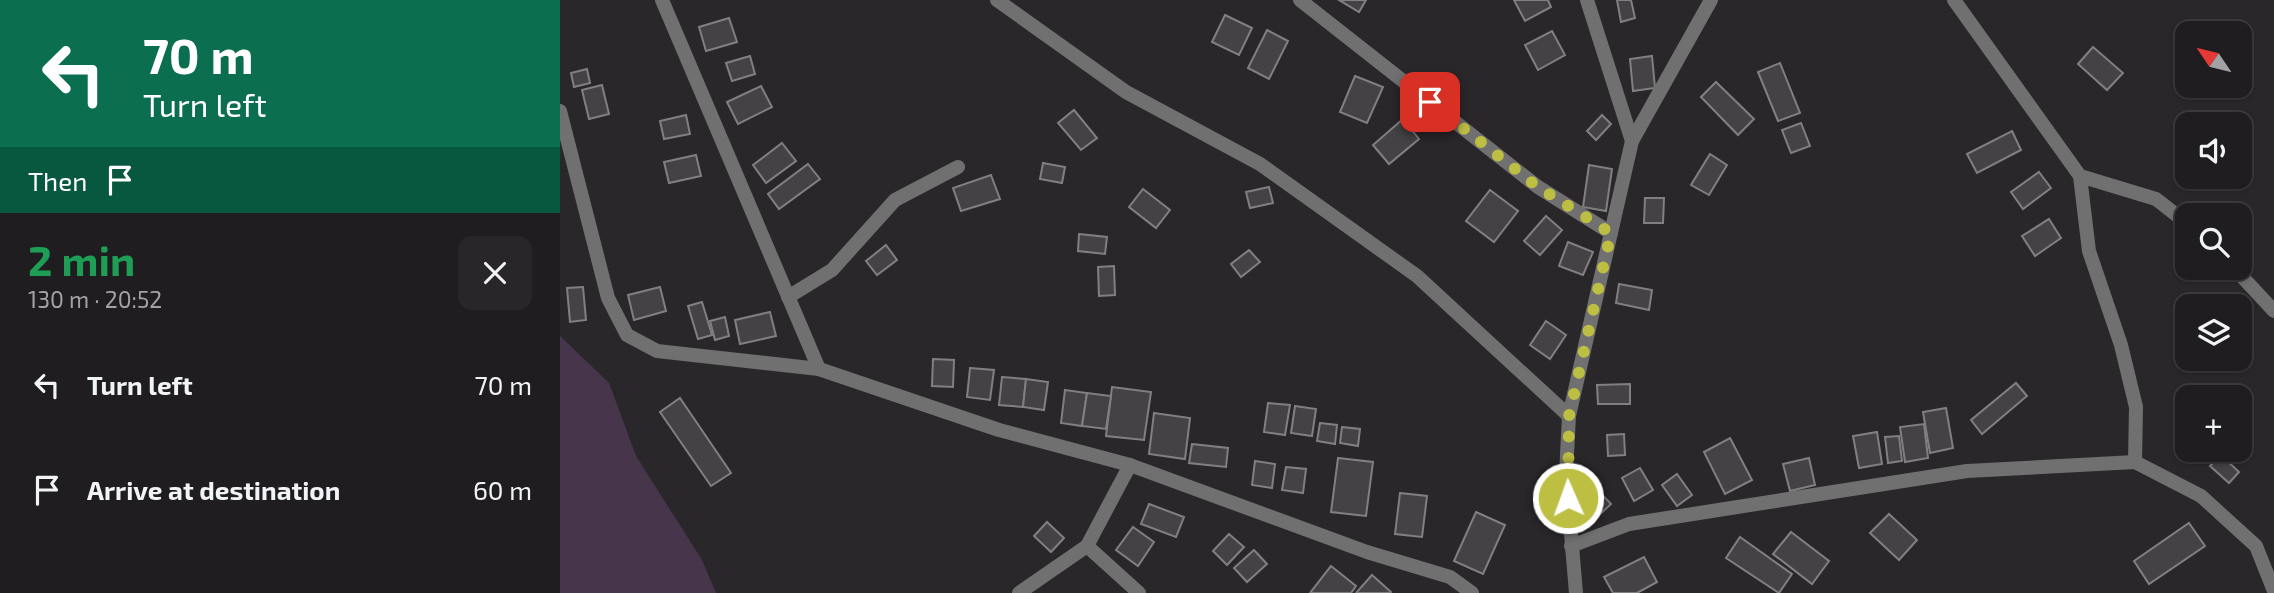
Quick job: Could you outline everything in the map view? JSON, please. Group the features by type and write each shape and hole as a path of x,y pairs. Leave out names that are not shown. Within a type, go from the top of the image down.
{"street":[{"path":"662,0 819,369"},
{"path":"997,0 1126,92 1260,164 1405,268 1569,416"},
{"path":"1300,0 1538,187 1611,233"},
{"path":"1587,0 1632,141"},
{"path":"1576,593 1566,474 1569,416 1632,141 1711,0"},
{"path":"1954,0 2080,176 2089,251 2120,345 2136,407 2135,463"},
{"path":"560,111 608,299 627,335 657,351 819,369 999,430 1130,465 1367,552 1450,578 1472,593"},
{"path":"788,298 832,271 895,200 958,167"},
{"path":"2080,176 2156,199 2175,214"},
{"path":"2245,280 2274,311"},
{"path":"1571,546 1629,524 1967,471 2135,463 2200,496 2256,546 2274,591"},
{"path":"1019,593 1087,546 1130,465"},
{"path":"1087,546 1139,593"}],"shaded area":[{"path":"560,336 609,383 636,456 702,560 716,593 560,593"}],"building":[{"path":"1339,0 1366,0 1359,12"},
{"path":"1514,0 1548,0 1551,7 1525,21"},
{"path":"1617,0 1631,0 1635,18 1621,22"},
{"path":"1225,15 1252,28 1239,55 1212,42"},
{"path":"729,18 737,42 706,51 699,27"},
{"path":"1267,30 1288,41 1269,79 1248,68"},
{"path":"1552,31 1565,55 1538,70 1525,45"},
{"path":"2093,47 2123,73 2107,90 2078,64"},
{"path":"750,56 755,74 732,81 726,63"},
{"path":"1652,56 1655,88 1633,91 1630,59"},
{"path":"1780,63 1800,113 1778,121 1758,72"},
{"path":"587,69 590,83 574,87 571,73"},
{"path":"1355,76 1383,87 1367,123 1340,112"},
{"path":"1716,82 1754,119 1738,135 1701,97"},
{"path":"602,85 609,114 589,119 582,90"},
{"path":"761,86 772,107 738,124 727,102"},
{"path":"1074,110 1097,138 1081,150 1058,123"},
{"path":"686,115 690,134 664,139 660,121"},
{"path":"1602,115 1611,124 1596,140 1587,131"},
{"path":"1403,119 1419,139 1389,164 1373,145"},
{"path":"1801,123 1810,146 1791,153 1782,130"},
{"path":"2012,131 2021,150 1977,173 1967,154"},
{"path":"782,143 796,161 766,183 753,165"},
{"path":"1710,154 1727,165 1709,195 1691,185"},
{"path":"696,155 701,176 669,183 664,162"},
{"path":"1043,163 1065,167 1062,183 1040,179"},
{"path":"808,164 820,179 779,209 768,194"},
{"path":"1589,165 1612,169 1606,211 1583,207"},
{"path":"2039,172 2051,188 2023,209 2011,192"},
{"path":"991,175 1000,199 961,211 953,188"},
{"path":"1269,187 1273,203 1250,208 1246,192"},
{"path":"1143,189 1170,210 1156,228 1129,207"},
{"path":"1490,190 1518,211 1494,242 1466,221"},
{"path":"1645,198 1664,198 1663,223 1644,223"},
{"path":"1546,216 1562,230 1540,255 1524,241"},
{"path":"2049,219 2061,238 2035,256 2022,236"},
{"path":"1079,234 1107,237 1105,254 1078,251"},
{"path":"1568,242 1593,252 1583,275 1559,266"},
{"path":"886,245 897,260 877,275 866,261"},
{"path":"1249,250 1260,262 1241,277 1231,264"},
{"path":"1114,266 1115,295 1099,296 1098,267"},
{"path":"1619,284 1652,290 1649,310 1616,303"},
{"path":"583,287 586,320 570,322 567,288"},
{"path":"660,287 666,311 634,320 628,295"},
{"path":"702,302 712,335 698,339 688,306"},
{"path":"770,312 776,336 740,344 735,320"},
{"path":"725,317 729,336 715,340 710,321"},
{"path":"1546,321 1566,335 1550,359 1530,345"},
{"path":"933,359 954,360 953,387 932,386"},
{"path":"970,368 994,370 990,400 967,397"},
{"path":"1002,377 1026,379 1023,407 999,405"},
{"path":"1026,379 1048,382 1044,410 1023,407"},
{"path":"2016,383 2027,396 1982,434 1971,420"},
{"path":"1630,384 1630,404 1598,404 1597,385"},
{"path":"1112,387 1151,392 1144,440 1106,436"},
{"path":"1065,390 1087,393 1082,426 1061,423"},
{"path":"1087,393 1111,396 1106,429 1082,426"},
{"path":"680,398 731,473 711,486 660,412"},
{"path":"1268,403 1290,405 1285,435 1264,432"},
{"path":"1295,406 1316,409 1312,436 1291,433"},
{"path":"1946,408 1953,448 1930,453 1923,412"},
{"path":"1154,413 1190,418 1185,459 1149,454"},
{"path":"1320,423 1337,425 1335,444 1317,441"},
{"path":"1924,424 1928,458 1905,462 1900,427"},
{"path":"1342,427 1360,429 1358,446 1340,443"},
{"path":"1877,432 1882,464 1859,468 1853,436"},
{"path":"1624,434 1625,455 1608,456 1607,435"},
{"path":"1899,436 1902,461 1888,463 1885,437"},
{"path":"1730,438 1752,480 1725,494 1704,452"},
{"path":"1192,444 1228,448 1226,467 1189,463"},
{"path":"1338,458 1373,462 1366,516 1331,512"},
{"path":"1809,458 1815,485 1790,491 1783,464"},
{"path":"1255,461 1275,464 1272,488 1252,485"},
{"path":"2214,462 2228,462 2239,472 2229,483 2210,466"},
{"path":"1286,467 1306,469 1303,493 1282,490"},
{"path":"1640,468 1653,490 1634,501 1622,478"},
{"path":"1677,474 1692,495 1677,506 1662,485"},
{"path":"1594,486 1611,504 1596,518 1579,500"},
{"path":"1400,493 1427,496 1422,537 1395,534"},
{"path":"1149,504 1184,517 1176,537 1141,524"},
{"path":"1476,512 1505,525 1483,574 1454,561"},
{"path":"1889,514 1917,540 1899,560 1870,533"},
{"path":"1047,522 1064,538 1051,552 1034,536"},
{"path":"2189,523 2205,546 2149,584 2134,561"},
{"path":"1133,527 1154,542 1138,566 1116,550"},
{"path":"1791,532 1829,561 1812,584 1773,554"},
{"path":"1229,534 1244,547 1227,565 1213,551"},
{"path":"1740,537 1792,574 1779,593 1726,558"},
{"path":"1254,550 1267,564 1247,582 1234,568"},
{"path":"1644,557 1657,582 1637,593 1613,593 1604,577"},
{"path":"1331,566 1356,586 1351,593 1310,593"},
{"path":"1372,575 1391,592 1356,593"}],"route":[{"path":"1430,102 1538,187 1611,233 1569,416 1566,474 1568,498"}]}
